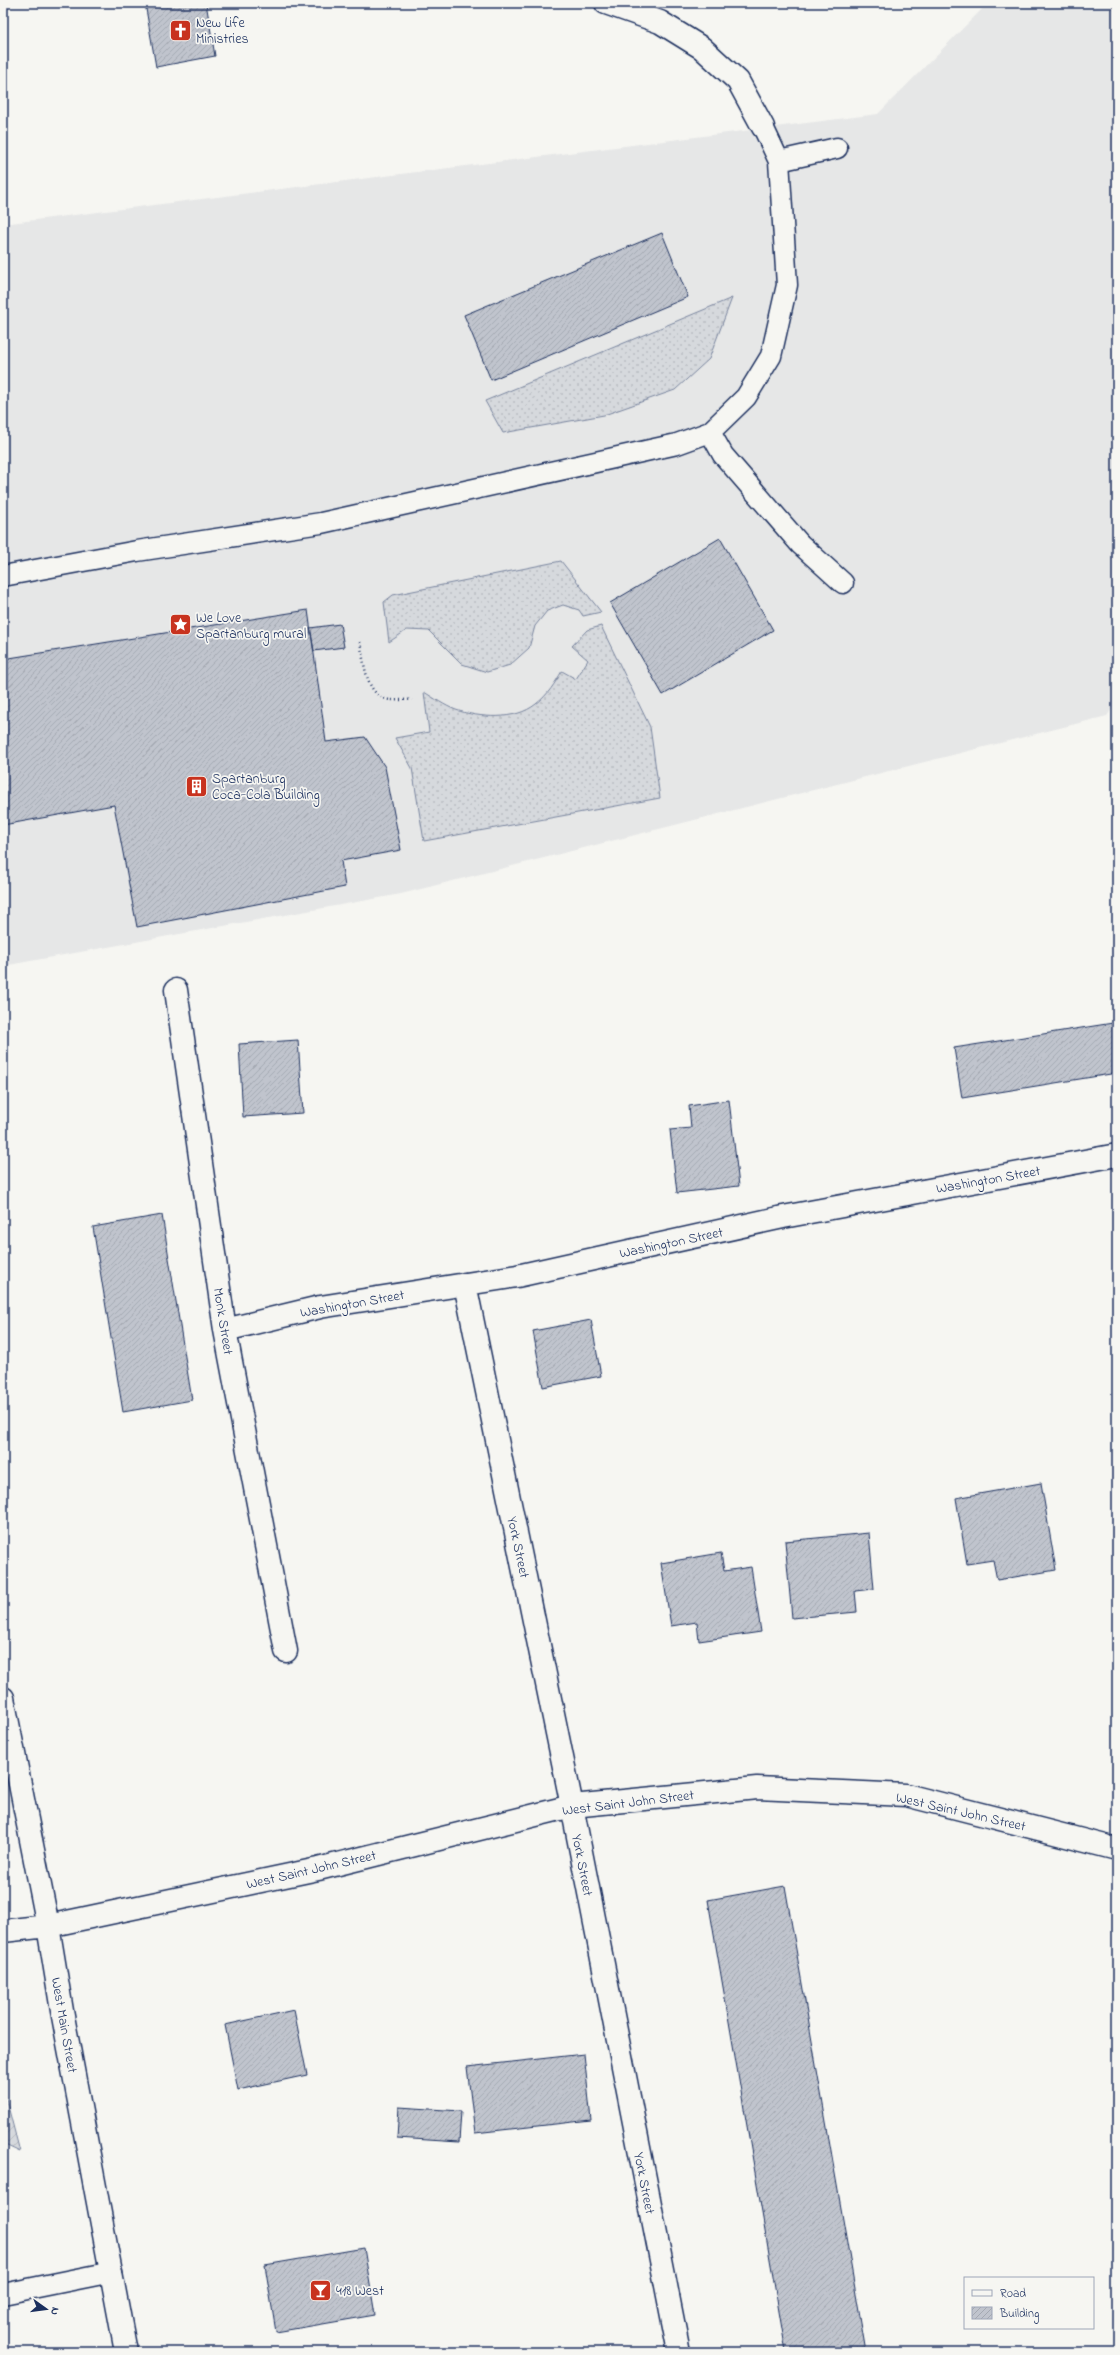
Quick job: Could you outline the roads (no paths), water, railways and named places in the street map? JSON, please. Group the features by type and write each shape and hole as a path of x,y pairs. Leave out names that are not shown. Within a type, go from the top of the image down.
{"street":[{"path":"606,3 660,22 702,48 738,81 763,127"},
{"name":"Monk Street","path":"176,990 225,1330 286,1651"},
{"name":"Washington Street","path":"225,1330 320,1307 517,1276 783,1217 1117,1155"},
{"name":"York Street","path":"465,1284 572,1806 679,2352"},
{"name":"West Main Street","path":"3,1698 48,1926 126,2352"},
{"name":"West Saint John Street","path":"3,1931 48,1926 318,1869 572,1806 757,1788 906,1795 1117,1849"}],"lane":[{"path":"3,576 137,550 321,523 677,444 710,432 746,397 771,356 787,286 779,162 763,127"},
{"path":"779,162 837,148"},
{"path":"710,432 722,455 800,544 843,583"},
{"path":"3,2294 112,2272"}],"place":[{"name":"New Life Ministries","path":"180,30"},
{"name":"We Love Spartanburg mural","path":"181,625"},
{"name":"Spartanburg Coca-Cola Building","path":"196,786"},
{"name":"418 West","path":"320,2290"}]}
